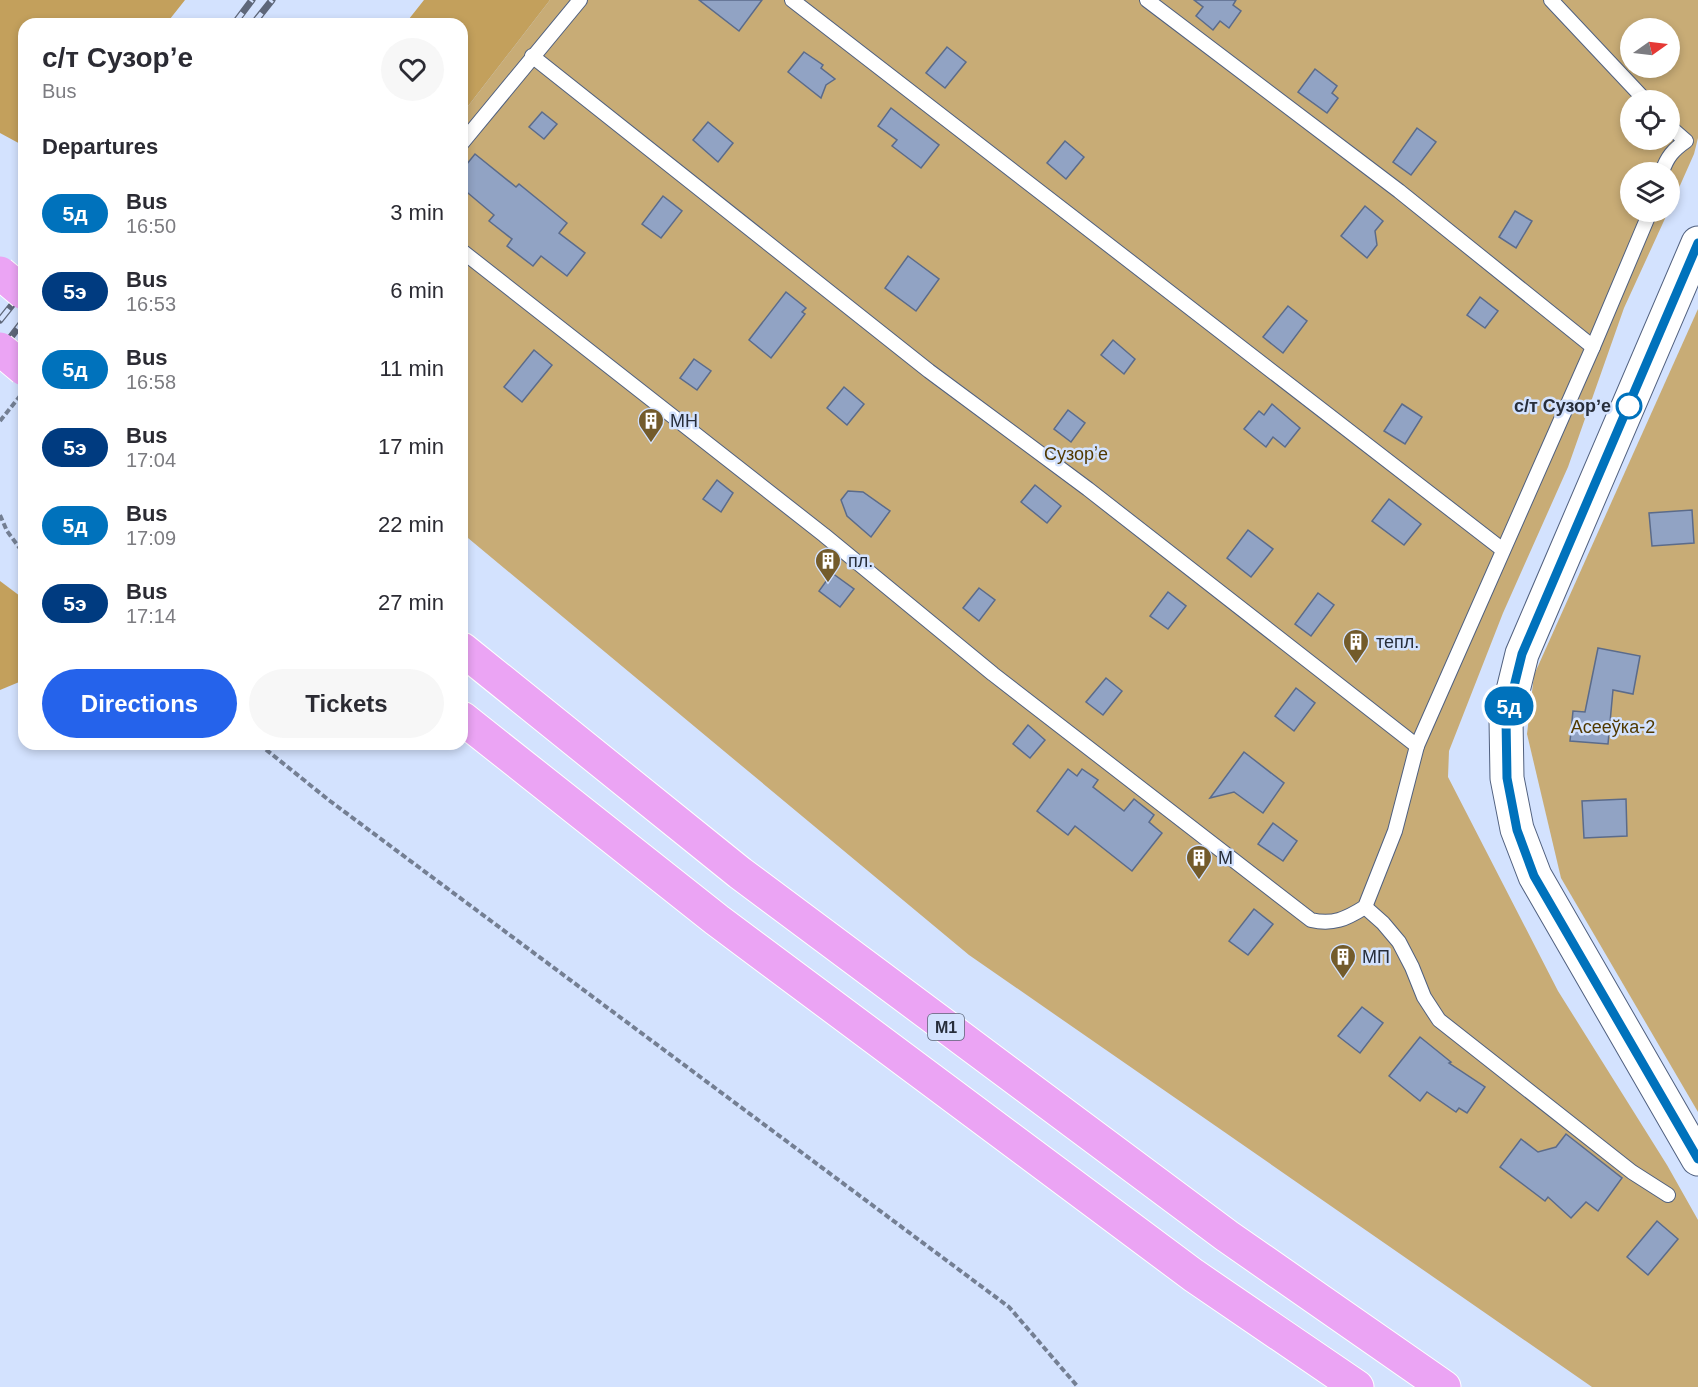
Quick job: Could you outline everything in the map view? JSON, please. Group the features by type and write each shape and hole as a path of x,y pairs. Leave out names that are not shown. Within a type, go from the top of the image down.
{"highway":[{"path":"0,273 18,288"},
{"path":"0,349 18,364"},
{"name":"М1","path":"468,654 740,873 1227,1236 1444,1387"},
{"path":"468,722 717,920 1193,1275 1357,1387"}],"street":[{"path":"1698,243 1522,654 1506,719 1507,778 1517,830 1534,876 1698,1159"}],"lane":[{"path":"468,136 580,0"},
{"path":"792,0 1503,550"},
{"path":"1147,0 1399,191 1593,347"},
{"path":"1551,0 1636,90"},
{"path":"532,56 929,371 1088,489 1417,746"},
{"path":"1665,162 1673,149 1692,142"},
{"path":"468,256 824,535 993,674 1311,920 1322,923 1336,922 1365,907 1395,831 1417,746 1646,222"},
{"path":"1365,907 1399,942 1424,997 1439,1020 1632,1172 1668,1195"}],"path":[{"path":"0,421 18,398"},
{"path":"0,515 7,531 18,546"},
{"path":"266,750 339,808 1009,1307 1078,1387"}],"green space":[{"name":"Сузорʼе","path":"550,0 1698,0 1698,138 1694,154 1680,186 1680,162 1620,162 1620,222 1663,222 1624,308 1568,467 1503,613 1449,751 1448,777 1558,991 1667,1165 1698,1220 1698,1387 1592,1387 969,955 468,538 468,106"},
{"name":"Асееўка-2","path":"1698,309 1698,1112 1561,878 1527,734 1534,675"}],"shaded area":[{"path":"0,0 185,0 171,18 18,18 18,143 0,133"},
{"path":"424,0 550,0 468,106 468,18 410,18"},
{"path":"0,581 18,594 18,682 0,690"}],"building":[{"path":"699,0 762,0 739,31"},
{"path":"1194,0 1236,0 1233,5 1241,11 1229,28 1220,21 1213,30 1196,16 1203,7"},
{"path":"947,47 966,62 945,88 926,73"},
{"path":"804,52 823,65 821,68 835,79 826,85 821,98 788,72"},
{"path":"1315,69 1337,86 1332,93 1338,98 1327,113 1298,92"},
{"path":"891,108 939,145 921,168 892,146 897,140 878,126"},
{"path":"542,112 557,124 544,139 529,127"},
{"path":"708,122 733,143 718,162 693,140"},
{"path":"1417,128 1436,142 1411,175 1393,162"},
{"path":"1065,141 1084,157 1066,179 1047,163"},
{"path":"475,154 516,187 519,184 567,223 559,233 585,253 567,276 541,256 533,266 507,246 512,239 489,221 494,215 468,193 468,163"},
{"path":"663,196 682,211 661,238 642,224"},
{"path":"1365,206 1383,221 1375,231 1377,245 1367,258 1341,236"},
{"path":"1515,211 1532,221 1516,248 1499,237"},
{"path":"908,256 939,279 916,311 885,288"},
{"path":"786,292 806,308 802,312 805,314 771,358 749,340"},
{"path":"1480,297 1498,311 1485,328 1467,315"},
{"path":"1288,306 1307,321 1283,353 1263,337"},
{"path":"1113,340 1135,359 1124,374 1101,355"},
{"path":"534,350 552,365 522,402 504,387"},
{"path":"694,359 711,371 697,390 680,378"},
{"path":"844,387 864,404 847,425 827,408"},
{"path":"1272,404 1300,428 1285,447 1273,437 1266,447 1244,429 1259,411 1264,415"},
{"path":"1402,404 1422,417 1405,444 1384,431"},
{"path":"1068,410 1085,423 1071,442 1054,429"},
{"path":"717,480 733,493 721,512 703,499"},
{"path":"1035,485 1061,506 1047,523 1021,502"},
{"path":"848,491 863,492 890,511 871,537 847,516 841,500"},
{"path":"1389,499 1421,524 1404,545 1372,521"},
{"path":"1692,510 1694,543 1652,546 1649,513"},
{"path":"1248,530 1273,549 1251,577 1227,558"},
{"path":"832,573 854,589 840,607 819,591"},
{"path":"979,588 995,600 979,621 963,608"},
{"path":"1168,592 1186,606 1168,629 1150,616"},
{"path":"1318,593 1334,605 1311,636 1295,624"},
{"path":"1598,648 1640,656 1633,694 1613,690 1608,744 1570,741 1573,711 1585,712"},
{"path":"1106,678 1122,691 1103,715 1086,702"},
{"path":"1296,688 1315,703 1294,731 1275,716"},
{"path":"1028,725 1045,740 1030,758 1013,744"},
{"path":"1244,752 1284,783 1263,813 1234,792 1210,798"},
{"path":"1068,769 1077,776 1082,769 1098,780 1093,787 1124,811 1134,799 1154,815 1149,822 1162,833 1132,871 1075,826 1068,835 1037,811"},
{"path":"1626,799 1627,836 1584,838 1582,801"},
{"path":"1273,823 1297,841 1283,861 1258,844"},
{"path":"1254,909 1273,924 1248,955 1229,941"},
{"path":"1362,1007 1383,1023 1360,1053 1338,1036"},
{"path":"1420,1037 1451,1062 1449,1063 1485,1087 1467,1113 1459,1108 1456,1112 1427,1092 1420,1101 1389,1076"},
{"path":"1566,1134 1622,1178 1598,1211 1586,1202 1571,1218 1548,1197 1545,1201 1500,1167 1521,1139 1538,1152 1556,1147"},
{"path":"1657,1221 1678,1239 1648,1275 1627,1257"}],"railway":[{"path":"238,18 252,0"},
{"path":"258,18 272,0"},
{"path":"0,320 18,298"},
{"path":"0,351 18,328"}],"bus line":[{"name":"5д","path":"1698,243 1522,654 1506,719 1507,778 1517,830 1534,876 1698,1159"}],"place":[{"name":"с/т Сузорʼе","path":"1629,406"},
{"name":"МН","path":"651,444"},
{"name":"пл.","path":"828,584"},
{"name":"тепл.","path":"1356,665"},
{"name":"М","path":"1199,881"},
{"name":"МП","path":"1343,980"}]}
